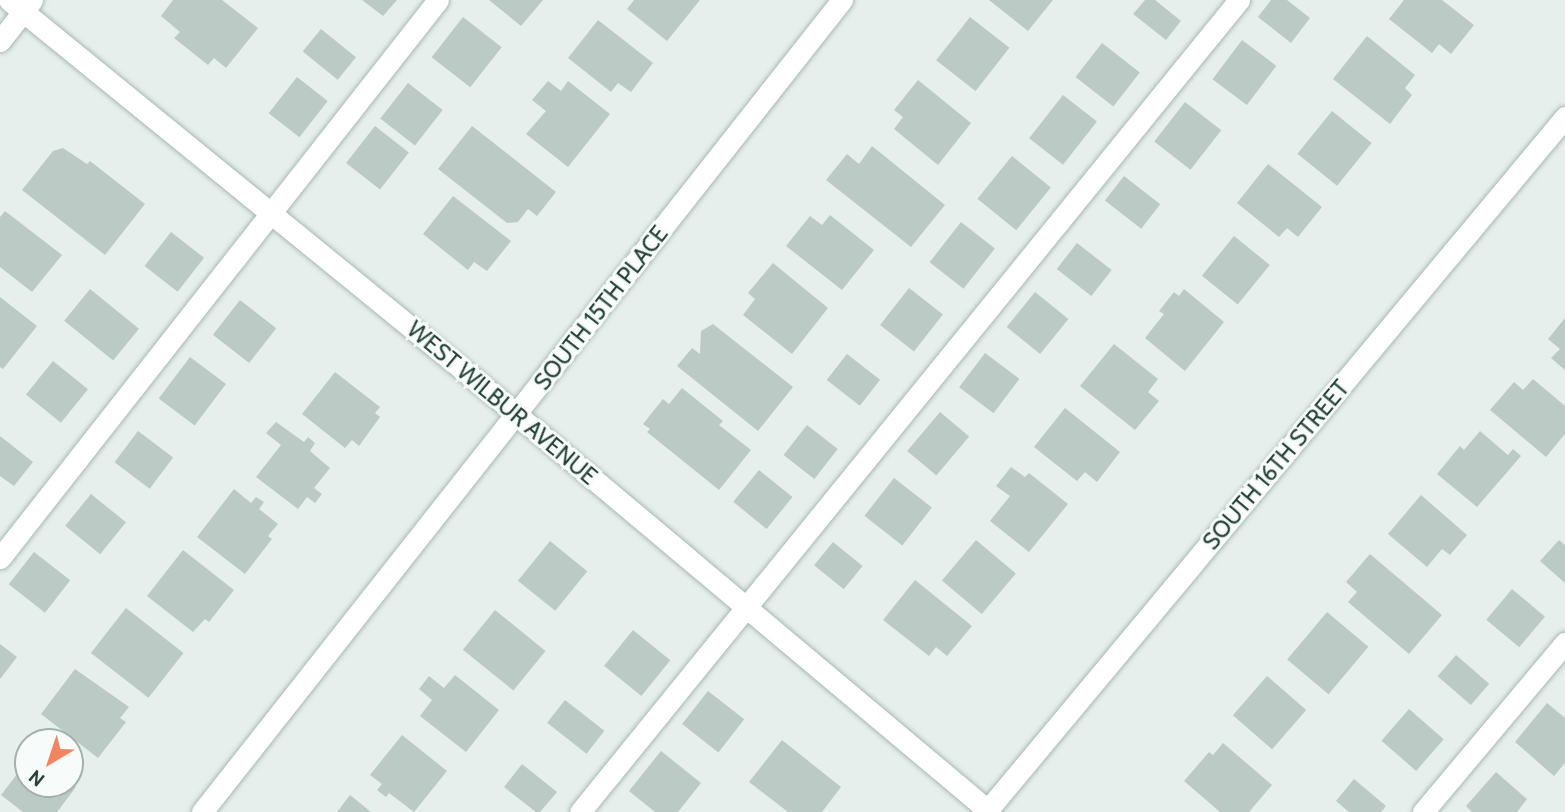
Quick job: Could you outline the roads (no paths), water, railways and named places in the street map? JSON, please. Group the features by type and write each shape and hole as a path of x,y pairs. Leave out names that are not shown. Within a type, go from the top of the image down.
{"street":[{"path":"0,558 438,0"},
{"name":"SOUTH 15TH PLACE","path":"202,812 842,0"},
{"path":"580,812 1239,0"},
{"path":"0,41 21,4"},
{"name":"WEST WILBUR AVENUE","path":"21,4 517,415 988,811"},
{"name":"SOUTH 16TH STREET","path":"988,811 1565,117"},
{"path":"1423,812 1565,643"}]}
